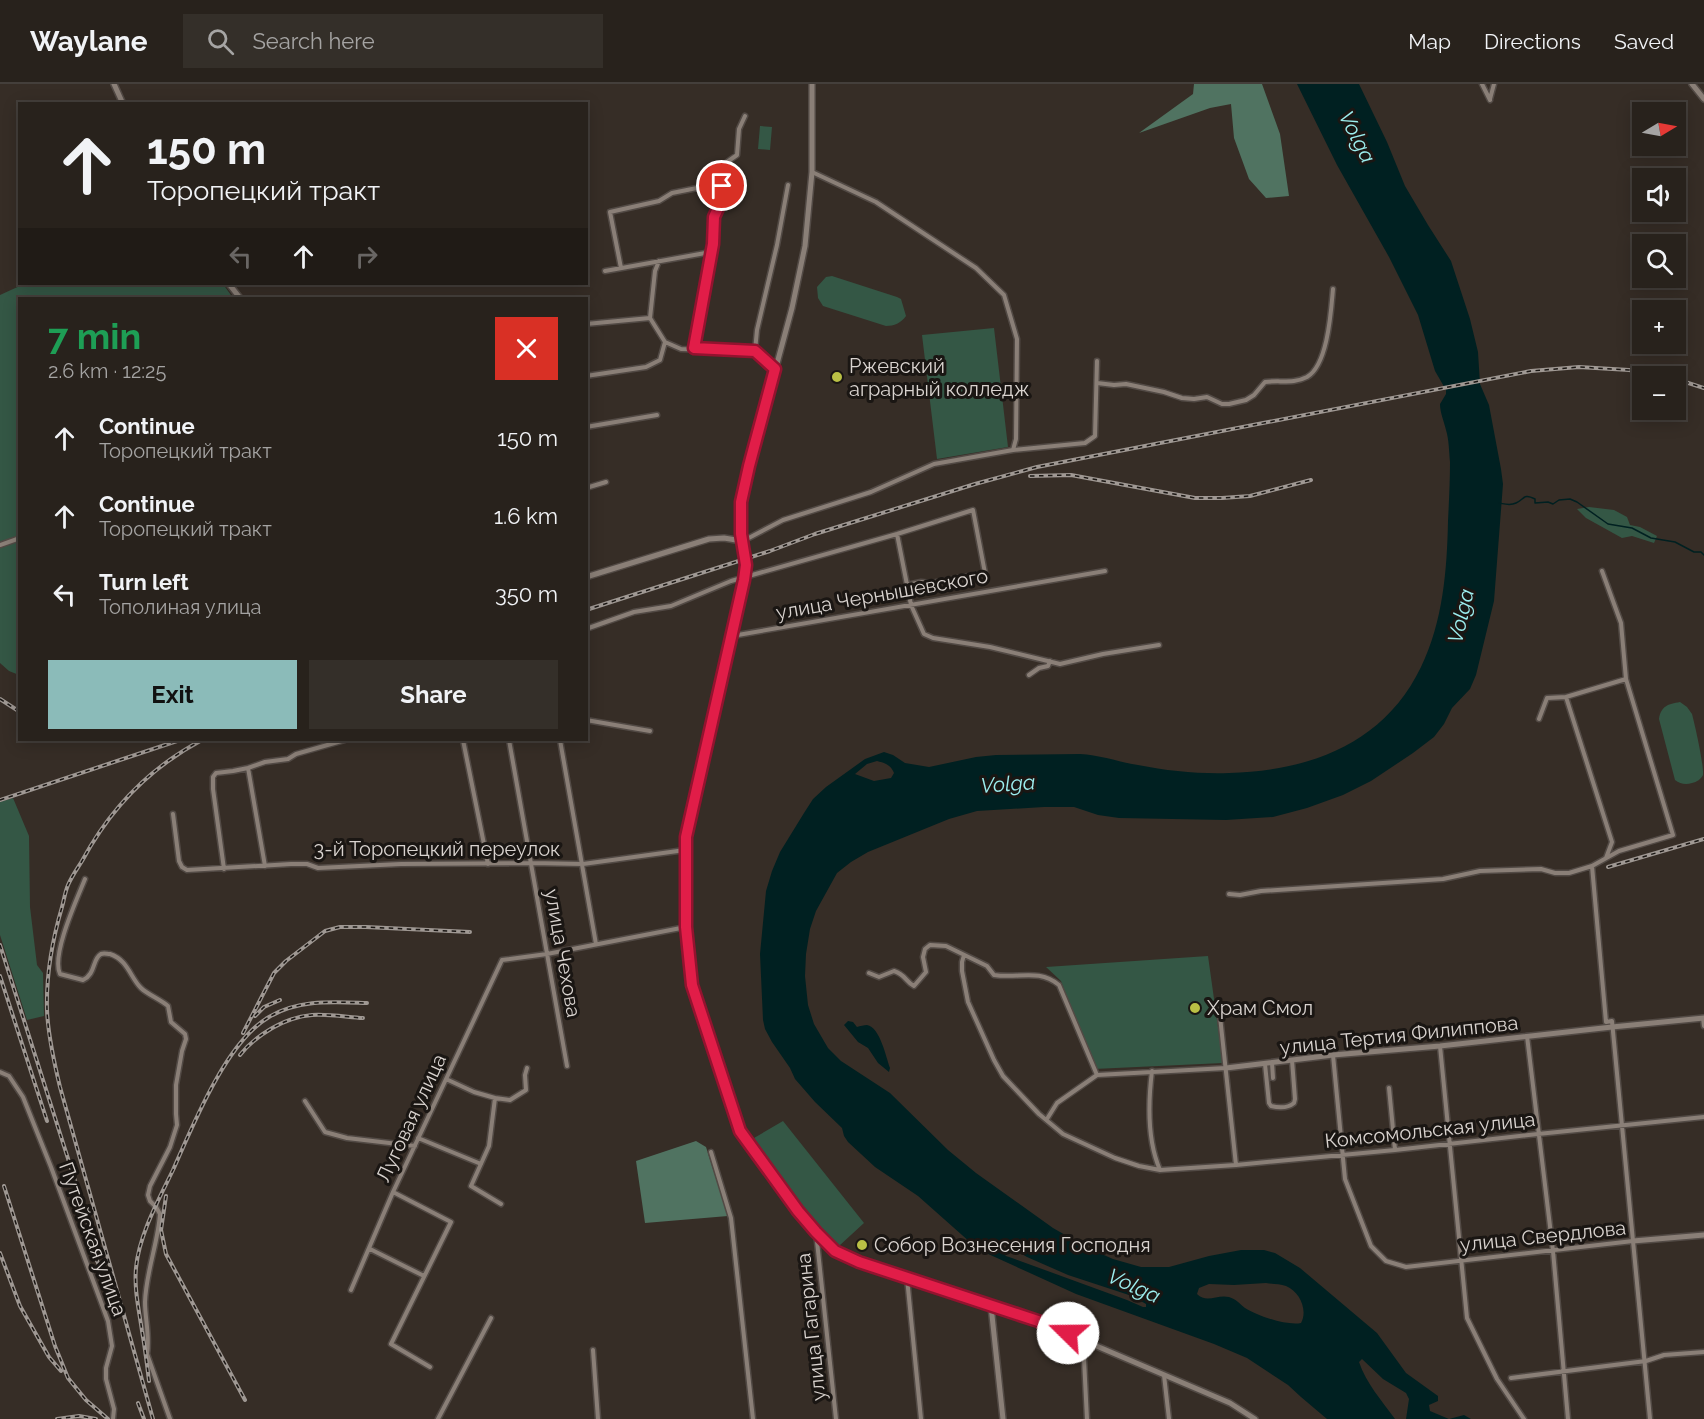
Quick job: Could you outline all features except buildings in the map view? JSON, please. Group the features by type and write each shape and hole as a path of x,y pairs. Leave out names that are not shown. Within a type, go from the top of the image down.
{"main road":[{"path":"114,84 122,102"},
{"path":"812,84 812,172 809,218 800,277 745,482 740,520 745,577 686,837 685,850 686,927 692,985 740,1131 798,1211 835,1251 859,1262 1038,1321 1230,1403 1255,1419"},
{"path":"1694,85 1704,99"},
{"path":"588,576 709,539 724,538 742,541"},
{"name":"улица Тертия Филиппова","path":"1226,1068 1333,1055 1440,1046 1612,1025 1704,1018"},
{"name":"улица Свердлова","path":"1633,1241 1704,1235"},
{"path":"991,1306 1003,1419"}],"street":[{"path":"1482,84 1490,100 1494,84"},
{"path":"694,348 711,252 714,217 719,206 727,162 738,155 739,129 745,116"},
{"path":"812,172 876,202 976,268 1004,295 1017,339 1016,439 1013,450"},
{"path":"755,351 757,330 788,185"},
{"path":"621,268 610,212 659,201 672,193 722,186"},
{"path":"605,271 711,252"},
{"path":"659,261 655,271 650,318 665,342 681,349 755,351 775,369"},
{"path":"1097,383 1126,384 1182,398 1207,397 1222,404 1229,404 1246,400 1254,395 1265,382 1296,381 1308,376 1317,368 1322,357 1333,289"},
{"path":"588,324 650,318"},
{"path":"588,376 646,367 660,360 665,342"},
{"path":"742,541 783,520 871,492 933,464 1013,450 1085,443 1095,436 1097,361"},
{"path":"588,427 657,415"},
{"path":"588,487 606,482"},
{"path":"588,628 634,612 671,606 745,577 973,510 986,573 907,585"},
{"path":"897,534 911,605 924,634 933,638 990,647 1060,664 1159,645"},
{"path":"0,545 18,539"},
{"name":"улица Чернышевского","path":"732,636 1105,571"},
{"path":"1229,894 1443,879 1480,871 1541,869 1555,873 1569,873 1592,866 1619,851 1673,835 1626,679 1620,623 1602,571"},
{"path":"1029,675 1039,668 1048,666 1050,661"},
{"path":"1539,719 1547,698 1566,698 1626,679"},
{"path":"1566,698 1612,842 1606,858"},
{"path":"588,720 650,731"},
{"path":"224,868 213,789 213,777 216,773 288,759 296,754 342,741"},
{"path":"463,741 488,864"},
{"name":"улица Чехова","path":"509,741 567,1066"},
{"path":"560,741 596,944"},
{"path":"248,768 265,866"},
{"name":"3-й Торопецкий переулок","path":"173,814 180,861 182,867 188,870 307,864 318,868 401,864 583,864 685,850"},
{"path":"1592,866 1606,1022 1612,1021 1650,1419"},
{"path":"84,879 66,924 58,970 60,974 83,980 92,974 98,956 107,953 117,957 129,969 141,988 168,1006 171,1022 185,1034 186,1039 176,1085 177,1125 170,1147 150,1186 148,1195 160,1214 145,1304 149,1342 147,1354 170,1419"},
{"path":"547,954 686,927"},
{"path":"869,973 879,977 894,971 903,974 914,986 926,972 923,957 925,949 930,945 946,946 987,966 994,975 1007,977 1042,975 1051,978 1059,985 1097,1075 1058,1103 1047,1119"},
{"name":"Луговая улица","path":"351,1290 393,1192 502,960 547,954"},
{"name":"Комсомольская улица","path":"964,955 963,985 968,1002 1003,1076 1039,1114 1063,1134 1115,1158 1139,1166 1160,1170 1236,1165 1704,1117"},
{"path":"1218,1007 1236,1165"},
{"path":"1704,1018 1704,1026"},
{"path":"1527,1036 1552,1251 1568,1419"},
{"path":"1440,1046 1467,1318 1497,1379 1524,1419"},
{"path":"1333,1055 1343,1155"},
{"path":"1268,1063 1271,1107 1290,1106 1295,1099 1292,1060"},
{"path":"1268,1063 1273,1078"},
{"path":"446,1079 474,1092 510,1100 526,1090 525,1075 528,1068"},
{"name":"улица Тертия Филиппова","path":"1097,1075 1226,1068"},
{"path":"1152,1071 1149,1095 1151,1125 1155,1158 1160,1170"},
{"name":"Путейская улица","path":"0,1072 9,1076 23,1097 108,1321 112,1346 106,1368 106,1379 114,1409 113,1419"},
{"path":"1389,1088 1395,1150"},
{"path":"495,1098 489,1146 471,1186 501,1204"},
{"path":"305,1101 325,1132 415,1146"},
{"path":"418,1138 481,1164"},
{"path":"711,1152 732,1218 753,1419"},
{"name":"улица Свердлова","path":"1343,1155 1345,1179 1371,1246 1386,1261 1406,1267 1633,1241"},
{"path":"393,1192 451,1222 391,1344 430,1367"},
{"name":"улица Гагарина","path":"816,1232 836,1419"},
{"path":"370,1249 424,1276"},
{"path":"907,1278 921,1419"},
{"path":"438,1419 491,1318"},
{"path":"1083,1339 1087,1419"},
{"path":"593,1350 598,1419"},
{"path":"1511,1378 1646,1361 1664,1355 1704,1352"},
{"path":"1164,1374 1169,1419"}],"green space":[{"path":"1194,84 1262,84 1280,134 1289,196 1266,198 1249,179 1234,138 1231,104 1210,108 1139,133 1193,94"},
{"path":"760,126 772,127 770,150 758,149"},
{"path":"832,276 901,299 906,316 897,324 886,326 823,306 818,298 817,287 826,277"},
{"path":"22,285 224,285 232,297 18,297 18,675 9,671 0,663 0,295"},
{"path":"994,328 1008,447 937,459 922,335"},
{"path":"1589,507 1614,510 1627,517 1630,525 1640,527 1657,536 1654,543 1632,536 1622,538 1586,518 1577,509"},
{"path":"1680,702 1692,714 1703,770 1700,779 1688,784 1675,780 1659,719 1661,711 1666,706"},
{"path":"13,798 29,836 30,907 37,965 43,973 44,1016 27,1020 0,935 0,802"},
{"path":"1208,956 1223,1063 1094,1069 1061,981 1046,967"},
{"path":"783,1121 864,1223 839,1246 810,1217 773,1168 754,1138"},
{"path":"696,1141 706,1147 728,1216 645,1223 636,1161"}],"water":[{"name":"Volga","path":"1297,84 1359,84 1405,186 1451,261 1470,319 1478,352 1480,384 1489,405 1503,484 1494,601 1476,675 1470,689 1452,708 1434,737 1413,753 1371,781 1343,795 1307,808 1273,817 1226,820 1119,818 1098,815 1074,807 977,811 949,819 868,852 837,873 816,911 810,929 805,976 808,1005 814,1024 828,1048 841,1061 890,1093 948,1150 976,1173 1053,1228 1088,1248 1113,1259 1141,1267 1169,1267 1241,1250 1264,1250 1275,1253 1300,1268 1377,1333 1406,1373 1438,1396 1438,1401 1429,1405 1430,1411 1449,1419 1406,1419 1409,1399 1406,1393 1383,1379 1362,1359 1359,1362 1366,1377 1395,1419 1327,1419 1288,1385 1247,1358 1076,1294 986,1253 971,1243 918,1196 875,1167 848,1142 842,1128 795,1079 772,1042 763,1020 760,954 766,891 772,871 780,852 813,799 865,759 884,752 905,763 929,767 996,755 1080,754 1183,772 1259,771 1315,759 1341,748 1365,734 1387,716 1405,694 1428,650 1442,596 1450,462 1448,438 1440,404 1446,390 1435,371 1418,315 1389,257 1337,165","holes":["877,761 891,768 894,773 891,778 874,781 855,774 867,764","1000,1243 1004,1244 1068,1275 1132,1296 1146,1304 1146,1307 1006,1256 998,1247","1266,1283 1284,1285 1299,1297 1304,1313 1301,1323 1281,1322 1265,1317 1245,1308 1229,1297 1208,1299 1197,1294 1199,1288 1209,1284"]},
{"path":"848,1021 853,1022 857,1027 867,1025 876,1031 890,1068 889,1072 844,1025"},
{"path":"1464,1415 1471,1419 1449,1419"}],"waterway":[{"path":"1499,503 1514,504 1526,497 1535,499 1535,503 1553,504 1559,500 1570,499 1608,524 1632,528 1651,538 1675,542 1704,555"}],"railway":[{"path":"588,609 770,551 815,534 1037,467 1531,371 1579,367 1632,371"},
{"path":"1686,382 1704,388"},
{"path":"1030,476 1071,475 1195,498 1250,496 1311,480"},
{"path":"0,699 18,711"},
{"path":"0,800 177,741"},
{"path":"153,1419 60,1087 49,1029 48,984 53,945 66,890 93,842 118,807 148,777 165,763 200,741"},
{"path":"1608,867 1704,839"},
{"path":"243,1033 274,973 325,931 340,927 366,927 470,932"},
{"path":"0,945 99,1256"},
{"path":"0,976 47,1121"},
{"path":"255,1016 264,1007 280,1000"},
{"path":"149,1381 136,1292 138,1256 150,1218 212,1086 239,1045 253,1029 280,1011 304,1004 367,1003"},
{"path":"240,1055 263,1034 292,1019 318,1015 363,1018"},
{"path":"4,1186 55,1346 68,1378 86,1400 108,1419"},
{"path":"166,1196 161,1230 166,1254 245,1400"},
{"path":"92,1249 111,1293"},
{"path":"0,1253 20,1306 49,1357 61,1371"},
{"path":"138,1403 144,1419"},
{"path":"57,1419 79,1416 96,1419"}],"place":[{"name":"Ржевский аграрный колледж","path":"837,377"},
{"name":"Храм Смол","path":"1195,1008"},
{"name":"Собор Вознесения Господня","path":"862,1245"}],"route":[{"path":"722,186 719,206 714,217 713,244 694,348 755,351 775,369 741,502 741,534 746,565 744,580 686,837 686,927 692,985 740,1131 798,1211 835,1251 859,1262 1068,1333"}]}
